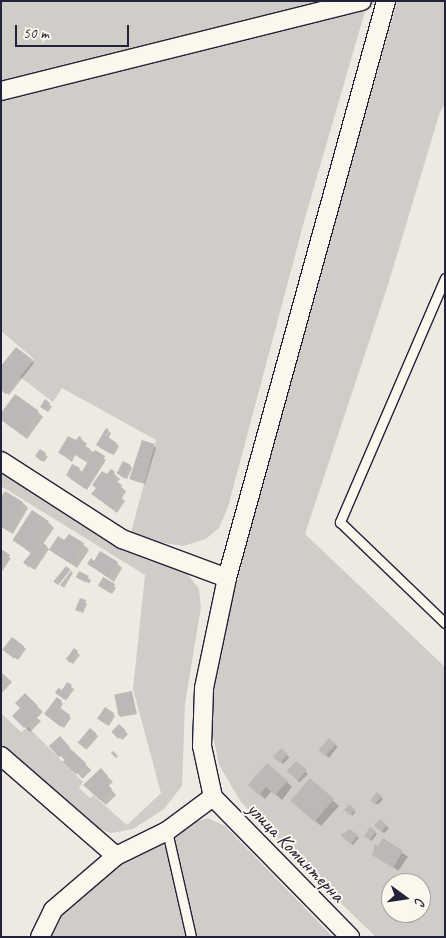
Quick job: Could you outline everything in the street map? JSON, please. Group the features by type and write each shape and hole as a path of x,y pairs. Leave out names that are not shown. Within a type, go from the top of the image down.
{"street":[{"path":"1,91 362,1"},
{"path":"40,937 53,910 116,856 167,830 213,797 202,746 204,688 227,578 386,1"},
{"path":"1,461 122,539 227,578"},
{"path":"1,756 116,856"},
{"name":"улица Коминтерна","path":"213,797 350,937"}],"lane":[{"path":"445,278 340,522 445,623"},
{"path":"167,830 191,937"}],"shaded area":[{"path":"1,1 368,1 305,218 228,507 219,528 206,539 183,546 159,542 131,532 156,440 62,388 53,402 20,377 34,359 1,331"},
{"path":"397,1 445,1 445,104 440,112 387,288 305,534 445,667 445,937 376,937 291,855 241,802 219,765 211,726 214,684 224,634 257,501"},
{"path":"1,466 182,567 199,589 201,607 185,704 182,786 164,809 133,829 111,833 100,829 1,747 1,713 21,732 28,727 83,782 79,788 90,798 93,795 127,825 161,793 133,689 145,575 1,486"},
{"path":"208,818 225,826 333,937 36,937 95,881 134,856 195,822"}],"building":[{"path":"16,347 33,360 6,394 1,390 1,366"},
{"path":"15,394 39,411 22,435 1,420 1,413"},
{"path":"45,399 50,403 45,410 40,407"},
{"path":"106,428 109,430 106,436 117,443 111,454 96,445"},
{"path":"68,436 76,440 79,436 82,438 79,442 90,449 84,459 70,451 66,457 58,453"},
{"path":"142,440 154,444 142,483 129,479"},
{"path":"40,449 46,453 41,461 35,456"},
{"path":"95,450 105,456 86,489 75,483"},
{"path":"123,461 131,465 125,478 117,473"},
{"path":"72,464 80,468 74,480 66,476"},
{"path":"111,469 115,472 111,478 122,485 117,492 121,495 111,508 91,494 96,488 92,485 102,471 107,474"},
{"path":"5,491 23,502 7,530 1,526 1,497"},
{"path":"32,510 49,521 29,551 12,540"},
{"path":"69,534 84,543 71,564 49,550 58,536 64,540"},
{"path":"41,541 47,546 29,568 23,562"},
{"path":"3,550 10,555 1,568 1,552"},
{"path":"100,551 118,562 108,577 87,564 91,558 94,561"},
{"path":"66,566 71,570 58,585 53,582"},
{"path":"79,571 89,576 86,582 76,577"},
{"path":"103,577 115,584 110,593 98,586"},
{"path":"80,598 86,600 80,612 75,610"},
{"path":"12,637 24,646 14,659 2,650"},
{"path":"74,648 78,651 70,663 66,659"},
{"path":"67,682 72,685 64,699 55,693 58,688 62,690"},
{"path":"132,691 136,712 118,715 114,694"},
{"path":"25,693 38,706 33,711 37,715 24,728 12,716 20,708 15,703"},
{"path":"57,697 62,701 58,706 70,715 61,727 44,714"},
{"path":"105,707 114,713 106,725 97,719"},
{"path":"119,724 126,731 118,739 111,732"},
{"path":"90,728 96,733 84,748 78,743"},
{"path":"60,736 70,747 59,757 49,746"},
{"path":"329,738 336,744 325,756 319,750"},
{"path":"281,748 288,754 280,763 273,757"},
{"path":"73,751 86,763 76,774 63,762"},
{"path":"296,761 307,770 298,781 287,772"},
{"path":"267,763 288,781 275,795 266,787 259,795 248,785"},
{"path":"101,768 108,776 104,780 112,789 100,800 83,785"},
{"path":"310,778 334,799 314,822 290,801"},
{"path":"377,792 382,796 375,804 370,801"},
{"path":"349,804 355,809 350,815 344,810"},
{"path":"380,819 387,825 381,832 374,826"},
{"path":"370,827 376,831 370,840 364,836"},
{"path":"350,829 358,835 351,844 340,835"},
{"path":"383,838 403,851 393,868 372,855 375,844 378,846"}]}
